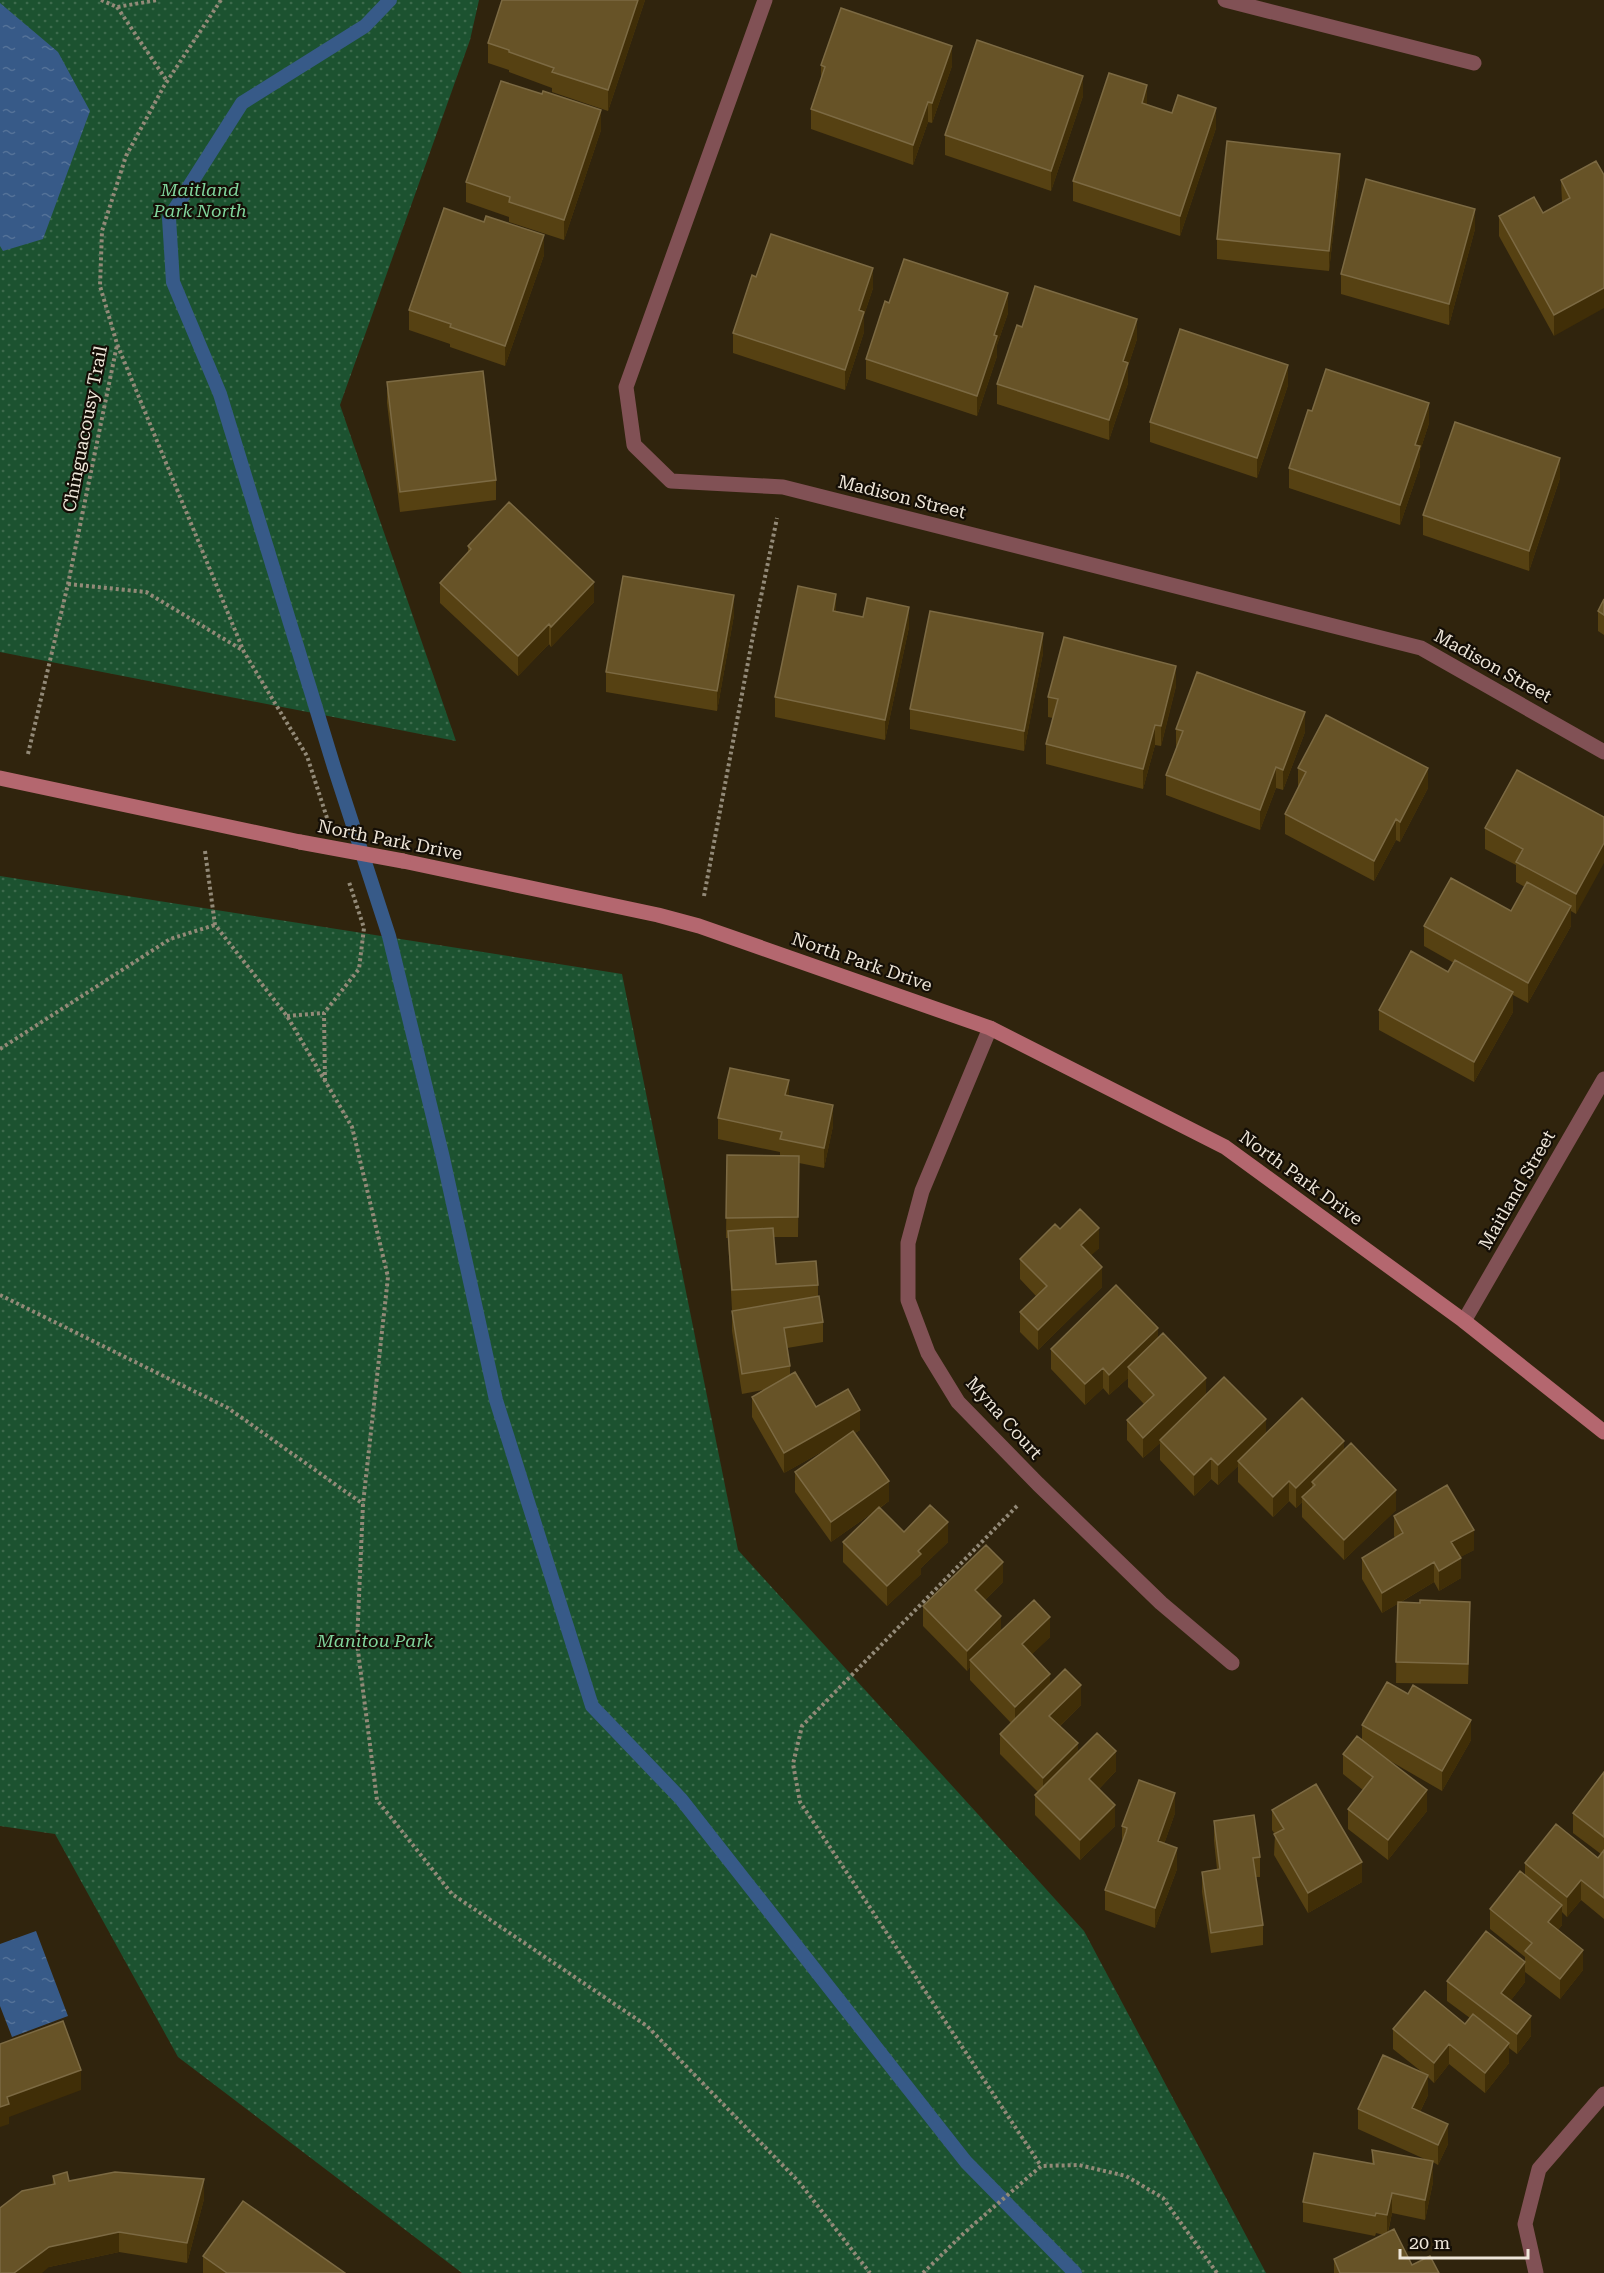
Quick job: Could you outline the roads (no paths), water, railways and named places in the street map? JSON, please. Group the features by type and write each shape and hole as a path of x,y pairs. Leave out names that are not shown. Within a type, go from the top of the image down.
{"main road":[{"name":"North Park Drive","path":"0,777 300,842 403,861 657,915 699,926 990,1028 1226,1147 1464,1321 1604,1432"}],"street":[{"name":"Madison Street","path":"765,0 626,387 634,445 671,481 783,488 1421,648 1604,752"},
{"path":"1225,0 1474,63"},
{"name":"Myna Court","path":"990,1028 922,1191 908,1243 908,1300 928,1353 958,1402 1038,1484 1161,1603 1232,1663"},
{"name":"Maitland Street","path":"1464,1321 1604,1079"},
{"path":"1536,2273 1525,2224 1539,2169 1604,2094"}],"water":[{"path":"0,3 58,52 90,111 43,239 3,251 0,246"},
{"path":"36,1931 68,2016 12,2037 0,2006 0,1944"}],"waterway":[{"path":"390,0 365,26 242,103 169,218 173,282 220,394 334,767 389,936 443,1158 496,1400 592,1706 681,1799 966,2162 1075,2273"}],"park label":[{"name":"Maitland Park North","path":"200,200"},
{"name":"Manitou Park","path":"375,1641"}]}
